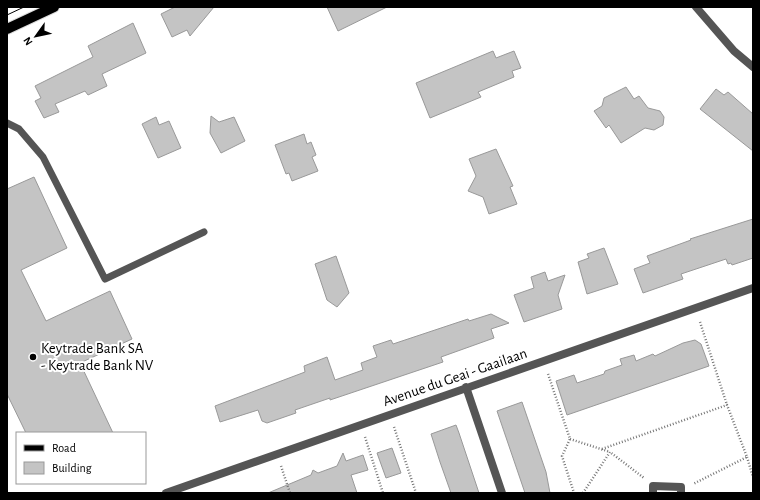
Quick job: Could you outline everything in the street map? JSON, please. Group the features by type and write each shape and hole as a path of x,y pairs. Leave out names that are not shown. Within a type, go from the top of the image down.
{"main road":[{"path":"7,29 54,7"}],"street":[{"path":"696,7 734,51 753,67"},
{"name":"Avenue du Geai - Gaailaan","path":"166,493 753,288"},
{"path":"466,387 502,493"},
{"path":"653,493 653,486 681,487 681,493"}],"lane":[{"path":"7,123 19,129 44,157 105,279 204,232"}],"path":[{"path":"700,322 727,405 753,476"},
{"path":"548,374 570,439 562,456 574,493"},
{"path":"602,449 727,405"},
{"path":"394,426 416,493"},
{"path":"364,437 383,493"},
{"path":"570,439 610,452 649,481"},
{"path":"583,493 610,452"},
{"path":"692,484 747,457"},
{"path":"281,466 290,493"}],"building":[{"path":"175,7 214,7 190,36 187,30 172,37 161,14"},
{"path":"327,7 387,7 338,31"},
{"path":"133,23 146,53 102,74 107,86 88,95 85,91 55,104 59,112 44,118 35,101 41,98 35,86 93,57 88,46"},
{"path":"493,51 496,58 514,51 521,68 512,71 514,77 478,92 481,97 430,118 416,83"},
{"path":"626,87 634,99 639,96 648,108 660,111 664,117 663,125 654,130 645,128 621,143 609,125 606,128 594,111 602,106 604,98"},
{"path":"716,89 724,95 728,92 753,114 753,151 700,109"},
{"path":"211,116 219,122 234,117 245,141 221,153 210,133"},
{"path":"156,117 159,125 169,121 181,148 158,158 142,124"},
{"path":"304,134 307,144 311,142 316,155 312,157 318,171 292,181 289,173 286,174 275,145"},
{"path":"496,149 513,186 510,187 517,204 489,214 483,197 468,191 476,176 469,159"},
{"path":"34,177 67,248 21,270 46,321 110,291 132,339 80,363 113,432 26,432 7,394 7,189"},
{"path":"753,219 753,258 732,265 731,263 728,264 726,259 681,274 683,279 643,293 634,269 650,263 647,256 691,240 690,239"},
{"path":"604,248 618,284 587,294 578,262 589,258 587,254"},
{"path":"336,256 349,293 337,307 327,300 315,264"},
{"path":"545,272 548,281 565,275 558,295 562,309 524,322 514,295 534,288 531,277"},
{"path":"491,314 509,323 491,329 494,338 441,357 443,362 330,400 330,398 295,410 296,413 267,423 262,421 258,410 220,422 215,406 305,372 304,366 327,357 335,380 363,370 361,363 377,357 373,346 391,340 393,344 468,319 469,321"},
{"path":"695,340 701,344 709,366 567,415 556,381 574,375 577,383 604,374 605,371 622,365 620,359 634,355 636,361 653,354 655,356 683,343"},
{"path":"522,402 546,472 550,493 525,493 497,411"},
{"path":"456,425 479,493 451,493 440,462 431,434"},
{"path":"392,448 401,473 386,478 377,453"},
{"path":"343,453 346,461 363,455 368,470 351,475 357,493 268,493 311,475 313,470 318,473 337,466"}],"tram line":[{"path":"7,15 24,7"}],"place":[{"name":"Keytrade Bank SA - Keytrade Bank NV","path":"33,357"}]}
